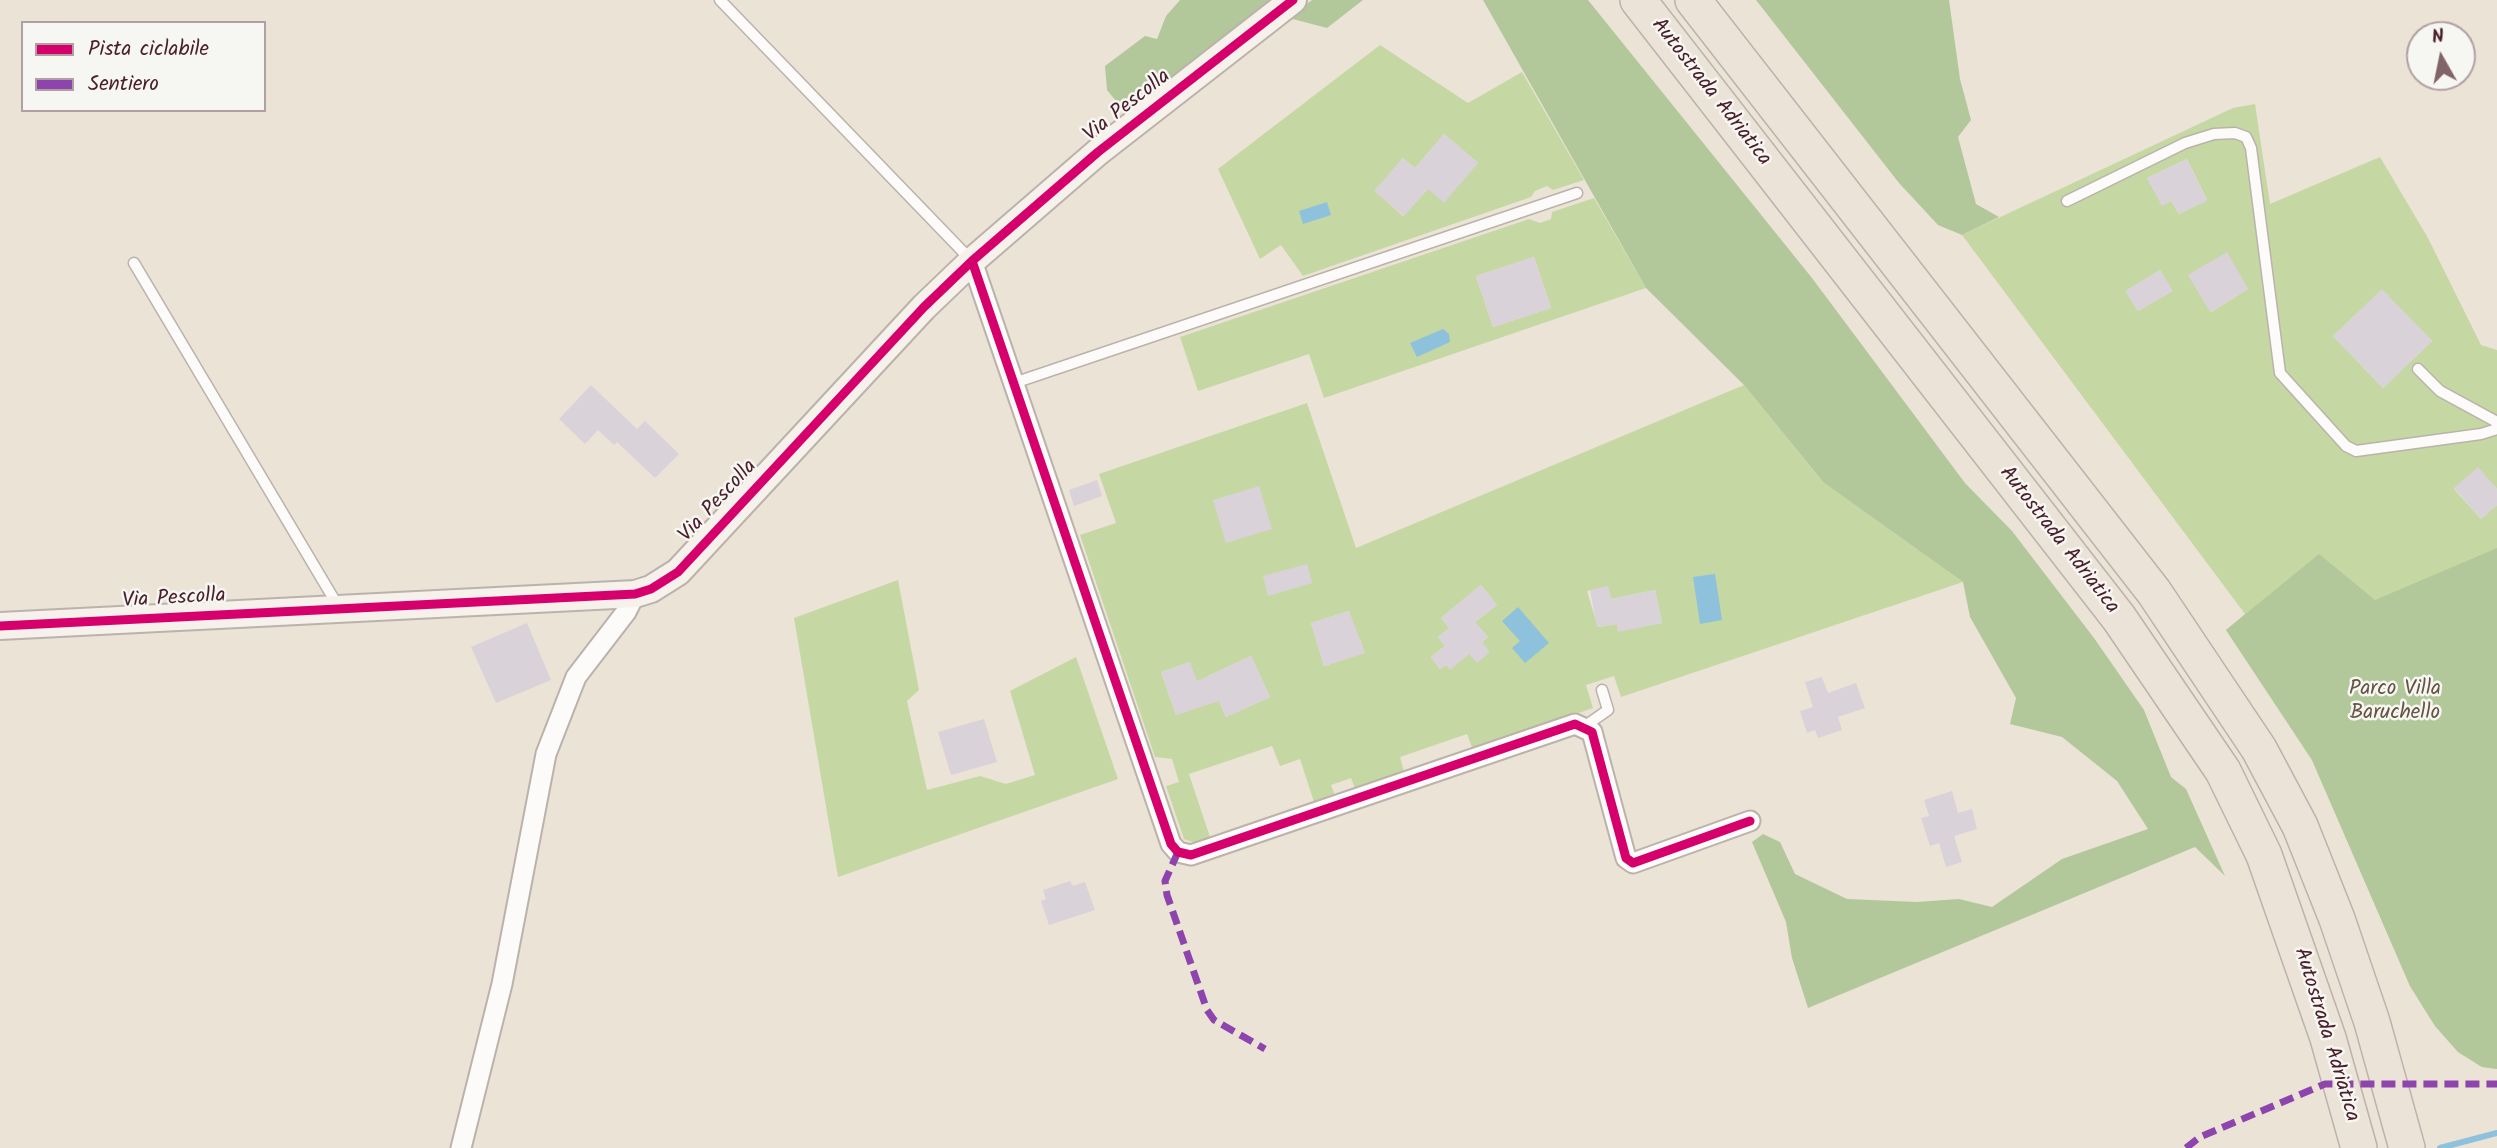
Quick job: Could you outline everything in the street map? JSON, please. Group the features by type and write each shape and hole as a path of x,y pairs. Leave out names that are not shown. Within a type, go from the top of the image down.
{"highway":[{"name":"Autostrada Adriatica","path":"1638,0 2119,618 2223,771 2264,855 2292,932 2328,1038 2359,1148"},
{"name":"Autostrada Adriatica","path":"1693,0 2154,592 2259,749 2300,826 2337,919 2372,1022 2407,1148"}],"street":[{"name":"Via Pescolla","path":"0,626 635,594 664,582 678,572 924,307 972,261 1098,152 1293,0"},
{"path":"972,261 1171,844 1178,852 1191,855 1575,724 1584,726 1591,732 1626,858 1633,863 1750,821"},
{"path":"461,1148 502,984 546,754 576,677 626,612 635,594"}],"lane":[{"path":"720,0 972,261"},
{"path":"2067,201 2185,143 2214,134 2235,133 2246,138 2251,148 2280,373 2346,446 2356,451 2481,434 2497,429"},
{"path":"1014,383 1577,193"},
{"path":"134,263 340,610"},
{"path":"2418,369 2440,391 2497,422"},
{"path":"1584,726 1608,710 1602,690"}],"green space":[{"path":"1180,0 1276,0 1126,113 1107,90 1105,66 1145,36 1157,39 1166,16"},
{"path":"1312,0 1363,0 1327,28 1289,18"},
{"path":"1483,0 1588,0 1812,278 1965,483 2012,531 2094,638 2144,710 2171,777 2186,789 2225,876 2195,847 1808,1008 1792,958 1786,922 1752,842 1763,834 1780,842 1795,874 1847,899 1917,902 1959,899 1992,907 2062,859 2148,829 2117,781 2062,737 2010,724 2016,698 1970,617 1963,582 1824,483 1744,385 1646,288"},
{"path":"1756,0 1949,0 1960,79 1971,120 1958,137 1976,204 1999,217 1962,235 1938,225 1899,183"},
{"path":"1380,45 1468,103 1522,72 1584,180 1553,190 1547,186 1535,191 1531,197 1303,276 1281,245 1260,259 1218,169","holes":["1444,134 1478,163 1428,189 1403,216 1375,191 1403,158 1415,168"]},
{"path":"2255,104 2270,204 2380,157 2428,238 2481,345 2497,350 2497,489 2478,468 2454,489 2481,519 2497,505 2497,1069 2482,1067 2458,1052 2435,1026 2410,986 2312,760 2226,630 2245,614 1962,235 2233,108","holes":["2187,159 2207,200 2179,214 2171,201 2162,205 2147,178","2226,253 2248,289 2210,311","2160,270 2172,291 2138,311 2126,291","2382,290 2432,341 2383,388 2333,336"]},
{"path":"1594,198 1646,288 1324,398 1309,354 1198,391 1180,337 1529,219 1540,223 1551,219 1552,212","holes":["1534,257 1551,308 1493,327 1476,276"]},
{"path":"1744,385 1824,483 1963,582 1621,697 1614,676 1586,685 1593,708 1473,750 1467,734 1400,757 1405,775 1356,791 1351,778 1331,785 1336,798 1198,844 1184,839 1166,786 1179,782 1172,759 1155,757 1080,535 1116,523 1099,474 1307,403 1356,548","holes":["1481,585 1497,605 1475,622 1488,637 1450,669 1446,665 1440,669 1431,657 1445,646 1438,637 1449,628 1441,618","1608,587 1611,599 1655,590 1662,623 1618,631 1617,624 1598,627 1587,591","1349,611 1354,627 1339,645 1360,639 1364,653 1324,666 1311,623","1251,656 1270,697 1226,717 1208,676","1190,662 1201,706 1176,715 1161,672","1272,746 1280,766 1300,759 1314,802 1210,837 1189,774"]},
{"name":"Parco Villa Baruchello","path":"2497,548 2497,1069 2482,1067 2458,1052 2435,1026 2410,986 2312,760 2226,630 2319,554 2375,600"},
{"path":"898,580 919,690 907,701 927,790 980,776 1006,784 1035,775 1010,691 1076,657 1118,779 838,877 794,618"}],"water":[{"path":"1327,202 1331,215 1303,224 1299,211"},
{"path":"1443,329 1449,334 1450,342 1417,357 1410,343"},
{"path":"1715,574 1722,620 1700,624 1693,577"},
{"path":"1518,607 1549,643 1525,663 1512,648 1520,641 1502,621"}],"building":[{"path":"1444,134 1478,163 1444,203 1428,189 1404,216 1374,191 1403,158 1415,168"},
{"path":"2187,159 2207,201 2179,214 2171,201 2162,206 2147,178"},
{"path":"2227,252 2248,289 2210,312 2188,275"},
{"path":"1534,257 1551,308 1493,327 1476,276"},
{"path":"2160,270 2173,291 2138,311 2125,291"},
{"path":"2382,289 2432,341 2383,388 2333,336"},
{"path":"591,385 637,429 645,421 679,454 655,478 617,442 614,445 598,430 585,444 559,419"},
{"path":"2478,467 2497,489 2497,505 2481,519 2454,488"},
{"path":"1097,480 1102,496 1074,506 1069,490"},
{"path":"1259,486 1272,529 1226,543 1213,500"},
{"path":"1307,564 1312,583 1268,596 1263,576"},
{"path":"1481,585 1497,605 1475,622 1488,637 1482,642 1490,652 1477,663 1469,654 1450,670 1446,665 1440,669 1431,657 1445,646 1438,637 1449,628 1441,618"},
{"path":"1608,586 1611,599 1655,590 1662,623 1618,632 1617,624 1597,627 1590,590"},
{"path":"1349,611 1365,653 1324,666 1311,623"},
{"path":"527,623 551,680 496,703 471,647"},
{"path":"1251,656 1270,697 1226,717 1219,701 1176,715 1161,672 1190,662 1197,681"},
{"path":"1822,677 1828,693 1856,683 1865,708 1838,717 1842,730 1818,738 1815,730 1807,733 1800,711 1813,707 1805,682"},
{"path":"984,719 997,762 951,775 938,732"},
{"path":"1952,791 1958,813 1972,809 1977,829 1954,836 1962,862 1946,867 1939,843 1930,846 1921,818 1929,816 1924,800"},
{"path":"1070,881 1073,886 1085,882 1095,910 1049,925 1041,901 1046,899 1043,890"}],"waterway":[{"path":"2440,1148 2497,1133"}],"marked path":[{"path":"1178,852 1165,881 1167,895 1207,1010 1214,1020 1265,1049"},
{"path":"2186,1148 2200,1137 2325,1084 2497,1084"}],"cycle path":[{"path":"0,626 635,594 651,589 678,572 924,307 972,261 1098,152 1293,0"},
{"path":"972,261 1171,844 1178,852 1191,855 1575,724 1592,732 1626,858 1633,863 1750,821"}]}
